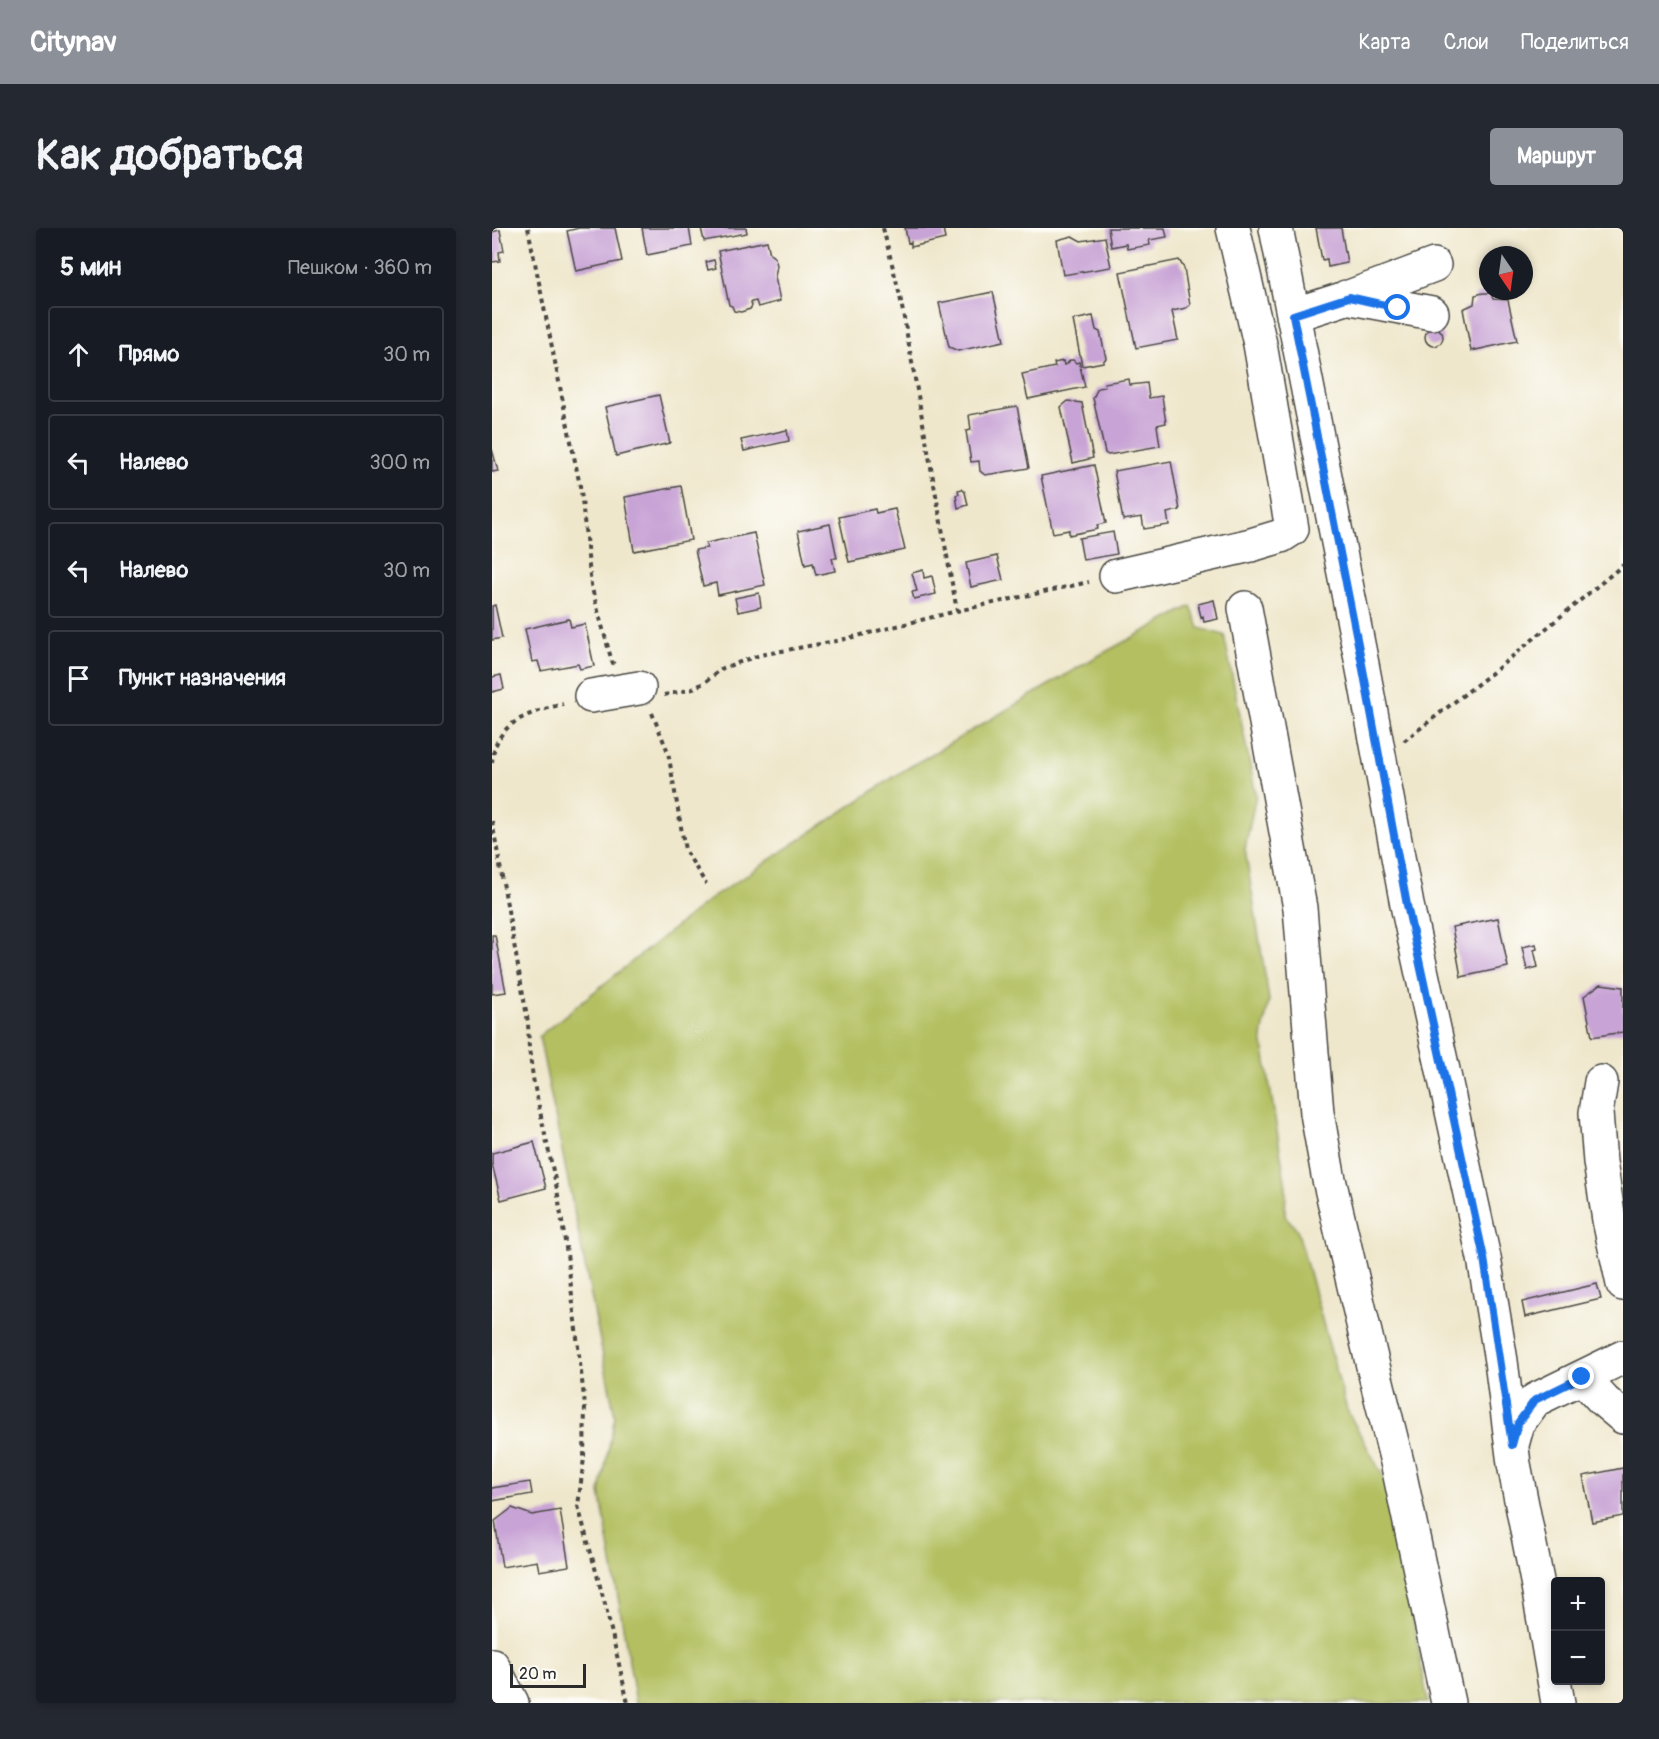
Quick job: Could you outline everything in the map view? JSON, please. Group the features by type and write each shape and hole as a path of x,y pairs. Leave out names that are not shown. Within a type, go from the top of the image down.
{"street":[{"path":"1116,576 1251,546 1281,536 1292,529 1260,344 1233,228"},
{"path":"1276,228 1407,905 1484,1258 1512,1445 1558,1703"},
{"path":"1293,315 1434,265"},
{"path":"1287,280 1349,297 1432,313"},
{"path":"1245,608 1300,908 1317,1113 1328,1175 1398,1466 1448,1703"},
{"path":"591,696 641,690"},
{"path":"1600,1082 1596,1113 1600,1162 1609,1220 1623,1284"},
{"path":"1512,1445 1518,1423 1535,1400 1623,1357"},
{"path":"1582,1377 1623,1418"},
{"path":"492,1665 512,1703"}],"path":[{"path":"528,228 581,491 591,585 612,662 641,690 668,752 685,850 706,884"},
{"path":"883,228 900,296 957,611"},
{"path":"1379,755 1405,741 1623,565"},
{"path":"641,690 660,696 687,691 705,682 723,668 760,655 841,640 957,611 1116,576"},
{"path":"492,763 493,753 505,729 525,715 591,696 603,686 612,662"},
{"path":"492,821 528,1022 534,1084 568,1261 585,1406 584,1458 578,1506 605,1604 628,1703"}],"green space":[{"path":"1191,606 1199,628 1224,635 1256,795 1245,849 1269,1000 1262,1037 1286,1187 1285,1216 1297,1229 1347,1410 1390,1489 1428,1703 636,1703 600,1492 615,1416 539,1036 709,900 903,771 1096,657"}],"building":[{"path":"579,228 615,228 622,261 576,271 567,231"},
{"path":"642,228 689,228 692,246 647,255"},
{"path":"701,228 746,228 747,233 704,241"},
{"path":"905,228 943,228 945,239 911,247"},
{"path":"1108,228 1165,228 1167,237 1149,240 1150,245 1127,249 1126,244 1111,247"},
{"path":"1316,228 1341,228 1347,263 1328,267 1327,259 1322,260"},
{"path":"500,230 504,251 499,252 500,261 492,262 492,232"},
{"path":"1072,236 1081,241 1105,237 1111,267 1063,275 1057,240"},
{"path":"767,241 770,254 775,258 777,265 775,277 780,301 758,307 756,301 751,302 750,309 741,312 734,311 729,305 718,251"},
{"path":"714,260 716,268 708,270 706,262"},
{"path":"1179,260 1184,268 1190,305 1172,311 1178,340 1136,348 1120,272"},
{"path":"993,292 1004,341 958,351 949,347 939,303"},
{"path":"1479,294 1479,300 1508,300 1517,341 1471,351 1463,309 1474,304 1475,295"},
{"path":"1093,316 1096,330 1100,332 1106,358 1103,362 1082,366 1073,320"},
{"path":"1434,328 1440,331 1443,337 1440,343 1434,346 1428,343 1425,337 1428,331"},
{"path":"1070,360 1079,362 1085,387 1028,399 1022,374 1055,367 1054,363 1063,361 1064,365"},
{"path":"1129,379 1130,385 1147,383 1149,398 1162,396 1166,423 1157,425 1160,446 1108,455 1105,453 1093,398 1098,388 1105,387 1104,383"},
{"path":"659,395 670,443 616,456 605,407"},
{"path":"1068,401 1082,403 1093,458 1073,463 1061,407"},
{"path":"1017,406 1029,468 985,475 980,471 979,461 971,462 966,431 971,430 969,415"},
{"path":"787,430 789,441 744,451 741,440"},
{"path":"492,449 498,471 492,472"},
{"path":"1171,461 1180,510 1167,513 1169,525 1144,529 1142,517 1123,520 1114,471"},
{"path":"1094,465 1106,523 1097,525 1098,529 1069,535 1069,530 1053,533 1041,476"},
{"path":"681,486 691,540 634,551 625,497"},
{"path":"962,489 968,505 958,508 956,495 959,494 958,490"},
{"path":"875,509 876,513 895,509 905,550 849,562 839,517"},
{"path":"830,524 837,558 832,558 835,571 816,575 813,563 805,565 798,531"},
{"path":"1113,532 1117,554 1083,560 1079,538"},
{"path":"754,533 765,585 718,595 716,583 703,586 695,550 707,548 706,543"},
{"path":"997,556 1003,580 971,587 966,563"},
{"path":"923,570 924,578 932,576 936,594 914,599 912,592 917,591 912,573"},
{"path":"759,593 761,607 738,612 735,598"},
{"path":"1214,600 1218,619 1204,622 1198,604"},
{"path":"495,605 502,638 492,640 492,606"},
{"path":"569,619 571,627 585,624 594,666 580,669 578,664 541,671 538,661 532,662 525,629"},
{"path":"501,675 504,689 492,692 492,677"},
{"path":"1498,918 1508,967 1461,977 1452,927"},
{"path":"492,935 495,935 506,992 492,994"},
{"path":"1536,944 1537,949 1534,950 1538,967 1527,970 1522,947"},
{"path":"1601,984 1623,987 1623,1032 1592,1037 1584,996"},
{"path":"534,1142 546,1188 501,1200 492,1164 492,1153"},
{"path":"1597,1284 1601,1299 1525,1317 1522,1302"},
{"path":"1623,1468 1623,1516 1592,1522 1583,1476"},
{"path":"530,1482 532,1494 492,1501 492,1488"},
{"path":"512,1508 532,1515 560,1510 569,1566 539,1571 537,1561 502,1567 495,1521"}],"route":[{"path":"1398,308 1349,297 1293,315 1407,905 1484,1258 1512,1445 1518,1423 1535,1400 1582,1377"}]}
